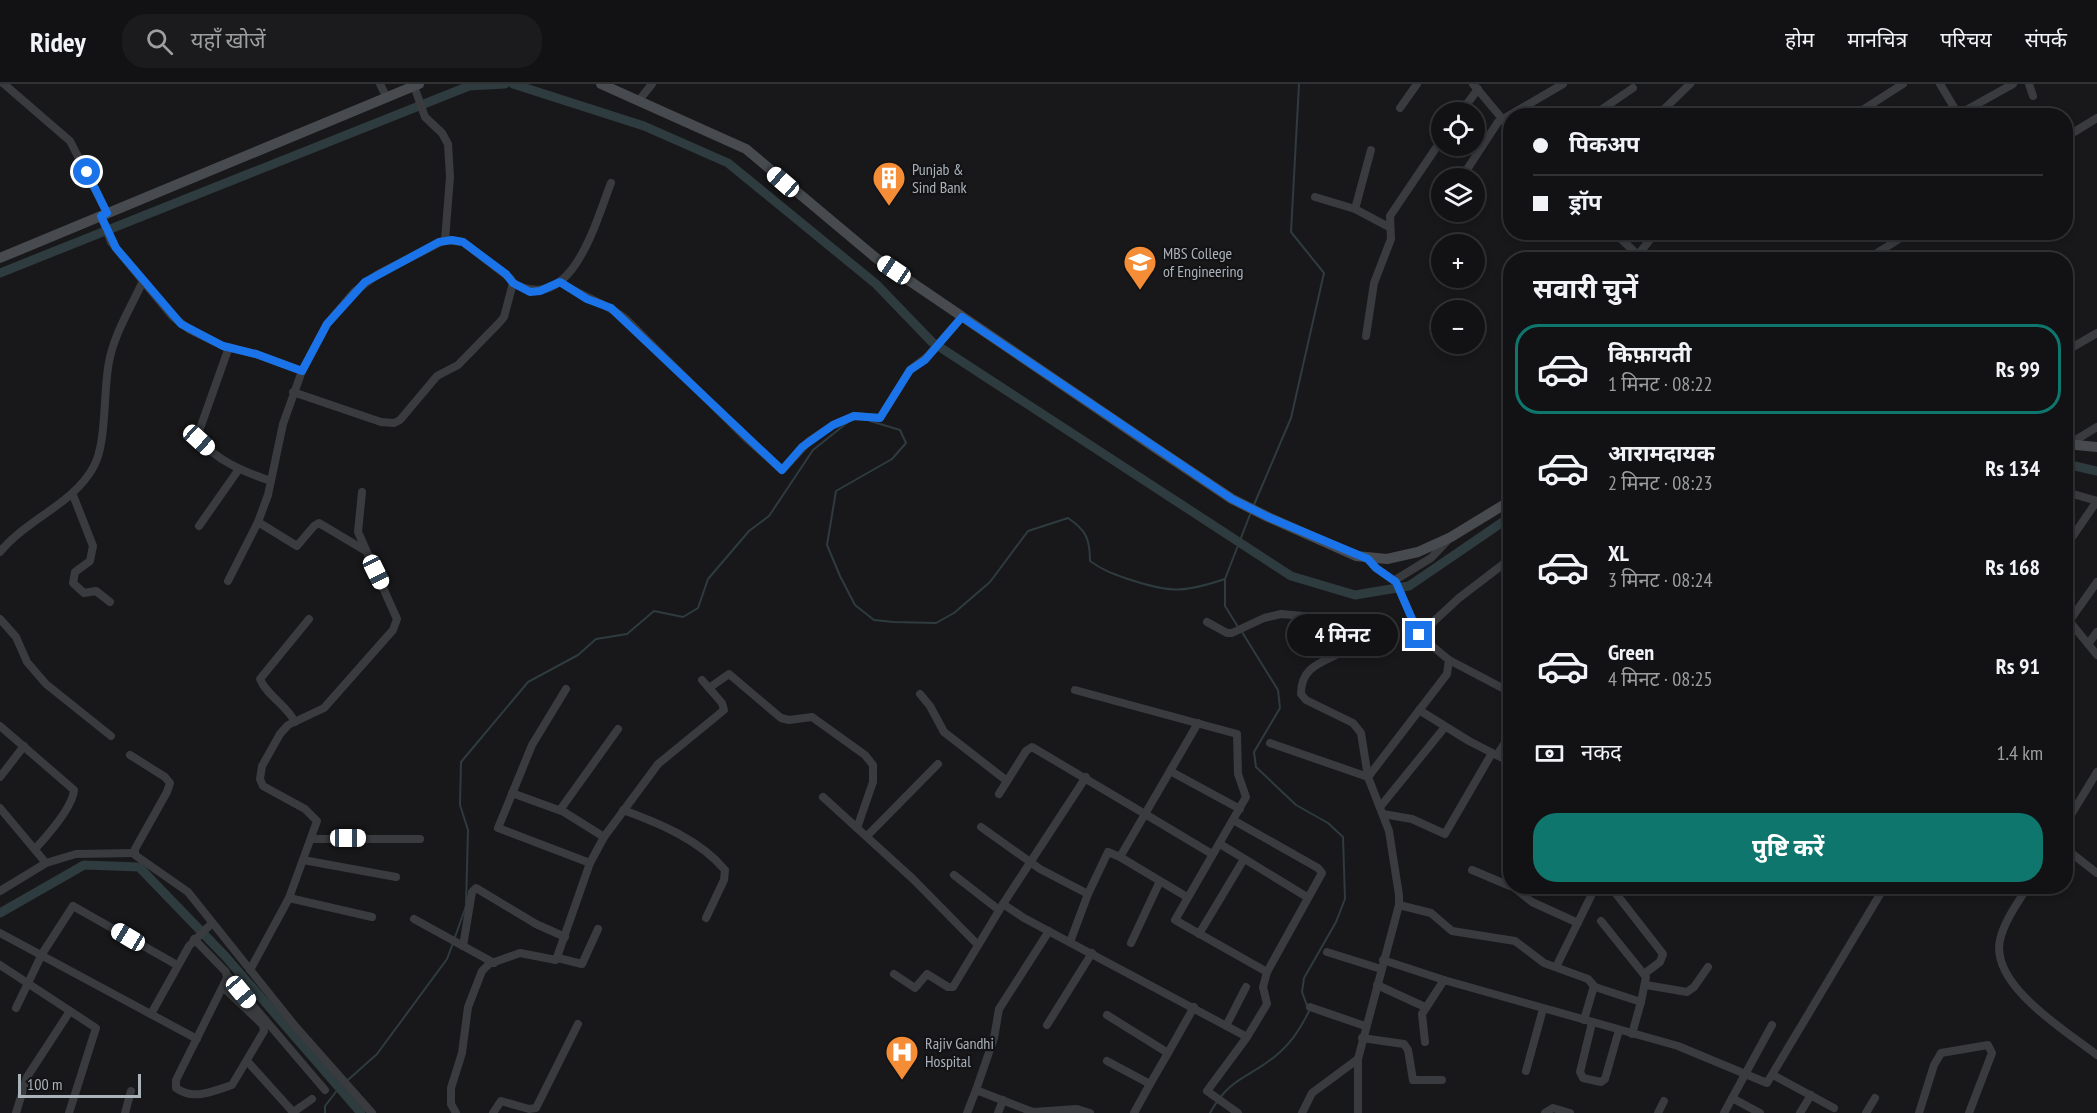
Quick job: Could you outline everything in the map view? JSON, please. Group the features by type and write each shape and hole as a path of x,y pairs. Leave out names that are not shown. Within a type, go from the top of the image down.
{"street":[{"path":"4,84 70,141 104,217 111,242 181,324 229,347 302,371"},
{"path":"380,84 387,98"},
{"path":"601,84 640,99 746,149 876,258 1232,499 1268,517 1368,559 1376,568 1396,582 1419,635 1449,660 1503,688"},
{"path":"640,99 652,84"},
{"path":"1400,108 1417,84"},
{"path":"1520,108 1563,84"},
{"path":"1665,108 1690,84"},
{"path":"1866,108 1903,84"},
{"path":"1940,84 1955,108"},
{"path":"1970,108 2013,84"},
{"path":"2029,84 2033,96"},
{"path":"1466,102 1475,86 1502,118 1468,168"},
{"path":"0,258 416,88 425,117 442,133 448,144 450,177 446,240"},
{"path":"1604,108 1633,88"},
{"path":"2073,133 2097,118"},
{"path":"1355,210 1371,150"},
{"path":"1366,336 1374,283 1390,244 1389,227 1393,211 1431,155"},
{"path":"228,581 258,522 271,481 283,424 302,371 327,324 365,282 446,240 457,240 469,246 506,274 513,283 534,292 560,282 579,261 612,183"},
{"path":"1315,197 1355,210 1389,227"},
{"path":"1621,240 1632,252"},
{"path":"1879,252 1897,240"},
{"path":"0,552 17,533 73,495 94,465 100,450 103,403 111,352 143,281"},
{"path":"560,282 587,299 606,304 626,319 746,438 782,470 802,447 833,425 854,416 880,418 910,370 928,356 962,317"},
{"path":"293,392 381,422 394,423 400,420 432,381 458,365 499,324 504,317 513,283"},
{"path":"2073,347 2097,333"},
{"path":"229,347 196,437 239,469 271,481"},
{"path":"2073,441 2097,427"},
{"path":"2073,445 2097,447"},
{"path":"199,526 239,469"},
{"path":"250,970 290,898 316,827 315,818 305,809 266,789 260,779 264,759 280,734 295,722 324,708 396,624 396,614 366,551 358,526 362,492"},
{"path":"2073,494 2097,501 2073,536"},
{"path":"73,495 93,546 90,561 75,572 72,583 84,593 96,591 110,602"},
{"path":"1368,559 1401,557 1451,537 1503,505"},
{"path":"258,522 297,546 319,523 366,551"},
{"path":"1396,582 1431,558 1451,537"},
{"path":"1419,635 1459,598 1503,564"},
{"path":"2073,612 2097,582"},
{"path":"1207,622 1223,632 1232,633 1281,614 1331,618 1345,625 1352,638 1351,646 1312,666 1304,675 1301,694 1306,699 1347,720 1358,729 1363,738 1368,777 1389,831 1399,905 1362,1038 1358,1059 1358,1113"},
{"path":"0,618 16,637 27,662 46,684 111,736"},
{"path":"295,722 283,703 260,680 309,619"},
{"path":"2073,624 2097,655"},
{"path":"2088,644 2097,632"},
{"path":"1368,777 1443,680 1449,668 1449,660"},
{"path":"709,688 729,674 781,718 789,720 812,717 865,755 873,765 873,782 857,828"},
{"path":"456,1113 450,1097 462,1053 468,1007 482,971 494,963 520,953 553,961 558,958 590,863 604,837 658,764 724,710 722,703 702,680"},
{"path":"566,689 532,745 498,826 501,830 590,863"},
{"path":"1075,690 1237,734 1238,774 1246,797 1175,920 1267,972"},
{"path":"920,694 930,706 944,732 1007,781"},
{"path":"1419,710 1444,727 1503,758"},
{"path":"1120,857 1198,723"},
{"path":"0,726 74,790 73,797 51,831 35,849"},
{"path":"1382,811 1444,727"},
{"path":"560,810 618,729"},
{"path":"1270,742 1368,777"},
{"path":"1382,811 1412,819 1445,834 1503,744"},
{"path":"0,777 24,746"},
{"path":"999,794 1026,751 1032,747 1086,777 1212,854"},
{"path":"130,755 165,777 170,783 134,852"},
{"path":"867,836 938,764"},
{"path":"1170,771 1240,809"},
{"path":"2073,811 2097,772"},
{"path":"894,974 915,988 927,974 951,988 1086,777"},
{"path":"512,793 560,810 604,837"},
{"path":"823,797 913,879 978,945"},
{"path":"0,808 46,863"},
{"path":"623,810 657,823 682,837 725,870 724,880 706,918"},
{"path":"1233,820 1318,868 1322,875 1307,897 1267,972 1263,987 1267,1004 1247,1037 1207,1091 1238,1113"},
{"path":"981,827 1031,864 1088,894"},
{"path":"312,839 420,839"},
{"path":"1220,844 1307,897"},
{"path":"0,878 3,888 46,863 76,854 134,852 188,892 210,925 372,1113"},
{"path":"1070,942 1088,894 1108,852 1187,897"},
{"path":"2073,854 2097,873"},
{"path":"1199,934 1244,859"},
{"path":"303,860 396,877"},
{"path":"1472,870 1503,883"},
{"path":"954,876 1001,907 1247,1037"},
{"path":"1131,943 1160,881"},
{"path":"461,945 472,892 476,888 536,924 565,937"},
{"path":"1522,894 1532,902 1578,923"},
{"path":"1616,894 1663,954 1660,962 1644,974"},
{"path":"1383,960 1543,1009 1678,1046 1767,1083 1880,894"},
{"path":"2023,894 2003,929 1999,946 2001,966 2018,990 2097,1055"},
{"path":"1556,967 1591,896"},
{"path":"290,898 372,917"},
{"path":"1399,905 1431,913 1452,931 1515,941 1541,961 1588,979 1594,986 1641,1002"},
{"path":"16,1008 42,954 73,906 177,965"},
{"path":"414,919 494,963"},
{"path":"1601,921 1644,974 1646,985 1632,1034"},
{"path":"151,1014 177,965 196,937 210,925"},
{"path":"558,958 582,964 598,929"},
{"path":"967,1113 994,1038 999,1010 1049,931"},
{"path":"0,933 197,1039"},
{"path":"196,937 325,1090"},
{"path":"1327,952 1381,969"},
{"path":"1047,1025 1092,954"},
{"path":"0,978 3,967 96,1028 69,1113"},
{"path":"1646,985 1687,992 1694,987 1708,967"},
{"path":"223,987 264,1028 232,1085 200,1095 183,1092 176,1088 176,1080 227,975"},
{"path":"1425,1042 1421,1023 1425,1007 1444,980"},
{"path":"1377,986 1425,1007"},
{"path":"1594,986 1580,1072 1583,1078 1596,1082 1605,1079 1619,1030"},
{"path":"1226,1026 1246,987"},
{"path":"1134,1113 1194,1007"},
{"path":"1310,1007 1365,1026"},
{"path":"1526,1071 1543,1009"},
{"path":"16,1113 27,1077 70,1011"},
{"path":"1107,1016 1168,1053"},
{"path":"493,1113 501,1101 529,1109 536,1108 578,1024"},
{"path":"1724,1113 1772,1025"},
{"path":"1362,1038 1404,1044 1408,1050 1413,1080 1442,1080"},
{"path":"1919,1113 1934,1065 1941,1053 1984,1044 1990,1047 1992,1053 1969,1113"},
{"path":"1302,1113 1312,1093 1358,1059"},
{"path":"247,1061 293,1112 312,1099"},
{"path":"1107,1061 1150,1084"},
{"path":"1773,1075 1834,1108"},
{"path":"976,1090 1033,1112 1077,1109 1090,1113"},
{"path":"125,1113 131,1091"},
{"path":"1800,1113 1811,1095"},
{"path":"1732,1098 1761,1113"},
{"path":"1866,1113 1875,1098"},
{"path":"998,1113 1003,1100"},
{"path":"1658,1113 1664,1101"},
{"path":"1545,1113 1553,1108 1570,1113"}],"waterway":[{"path":"0,273 469,86 505,84"},
{"path":"513,84 644,126 728,163 876,284 932,342 1291,576 1355,595 1409,586 1503,522"},
{"path":"1253,507 1291,418 1324,273 1291,232 1299,84"},
{"path":"870,421 900,430 906,443 892,459 836,491 827,545 855,605 874,620 936,623 954,613 990,582 1028,531 1068,518 1086,536 1090,561 1128,579 1176,590 1198,587 1225,579"},
{"path":"455,937 466,906 468,830 460,805 461,762 528,682 578,655 596,639 627,634 654,611 683,617 698,608 708,579 749,531 769,516 813,450 848,422"},
{"path":"2073,466 2097,471"},
{"path":"1238,627 1225,606 1225,579 1251,512"},
{"path":"1210,1113 1226,1091 1279,1053 1300,1029 1309,1011 1302,992 1304,978 1336,922 1345,899 1343,837 1328,823 1296,805 1256,767 1254,752 1280,708 1278,690 1242,632"},
{"path":"0,913 84,865 139,867 225,956 361,1113"},
{"path":"325,1113 325,1106 339,1088 377,1054 447,959 453,943"}],"place":[{"name":"Punjab & Sind Bank","path":"889,207"},
{"name":"MBS College of Engineering","path":"1140,291"},
{"name":"Rajiv Gandhi Hospital","path":"902,1081"}],"route":[{"path":"87,172 107,213 101,216 111,242 172,316 190,330 223,346 256,354 302,371 327,324 365,282 439,242 457,240 469,246 524,290 540,291 560,282 580,296 606,304 626,319 746,438 782,470 787,467 802,447 833,425 854,416 880,418 910,370 925,360 962,317 1232,499 1356,556 1368,559 1376,568 1396,582 1410,619 1419,635"}]}
